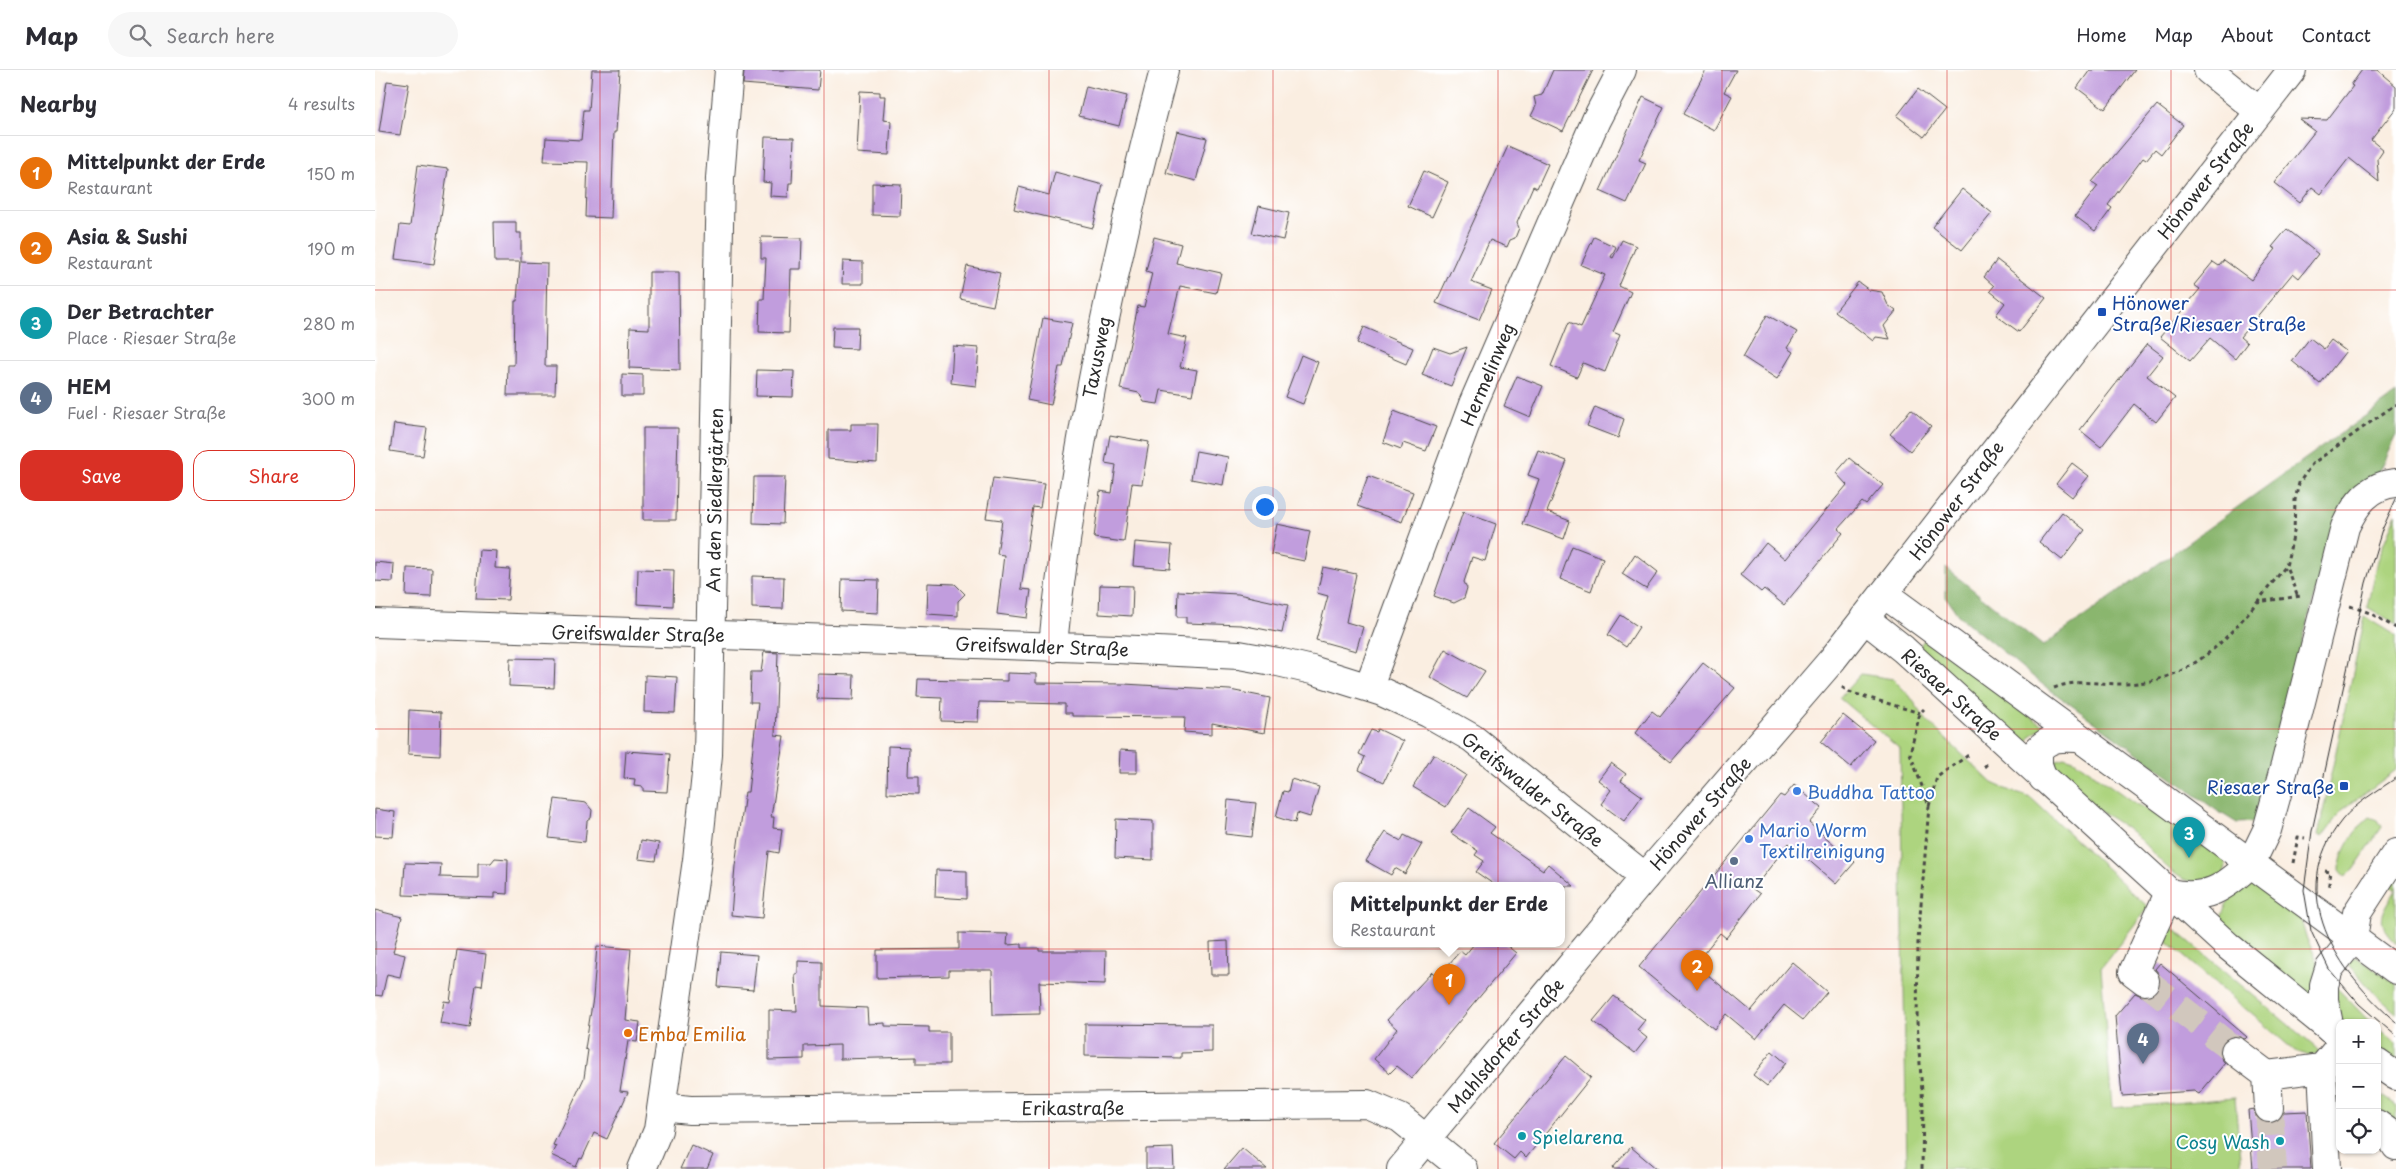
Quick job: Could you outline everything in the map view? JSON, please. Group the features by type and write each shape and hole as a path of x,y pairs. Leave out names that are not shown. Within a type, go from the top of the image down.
{"street":[{"name":"An den Siedlergärten","path":"642,1169 658,1130 662,1106 705,791 712,634 720,178 729,70"},
{"name":"Taxusweg","path":"1053,648 1080,442 1098,344 1132,191 1164,70"},
{"name":"Hermelinweg","path":"1369,686 1473,404 1596,120 1622,70"},
{"path":"2208,70 2259,111"},
{"name":"Hönower Straße","path":"1609,920 1827,666 2007,432 2292,70"},
{"path":"2145,981 2133,972 2169,893 2195,897 2217,891 2251,864 2267,830 2283,774 2345,528 2352,512 2361,499 2373,490 2396,483"},
{"name":"Riesaer Straße","path":"1884,594 2077,738 2173,804 2251,864 2396,970"},
{"name":"Riesaer Straße","path":"1864,618 1903,650 2235,952 2336,1037"},
{"name":"Greifswalder Straße","path":"375,623 480,629 712,634 1053,648 1117,648 1239,655 1292,665 1369,686 1428,713 1472,738 1645,876"},
{"path":"2043,778 2038,765 2038,750 2050,740 2060,737 2077,738"},
{"path":"2336,1035 2324,1000 2324,984 2329,969 2353,938 2357,913 2396,853"},
{"name":"Mahlsdorfer Straße","path":"1401,1169 1609,920"},
{"path":"2327,1169 2328,1083 2336,1043"},
{"path":"2235,1051 2267,1075 2328,1083"},
{"path":"2378,1064 2396,1076"},
{"path":"2267,1075 2269,1108"},
{"name":"Erikastraße","path":"662,1106 690,1110 1367,1104 1400,1118 1463,1169"},
{"path":"2381,1127 2388,1132 2396,1146"},
{"path":"2394,1169 2396,1163"}],"path":[{"path":"2051,690 2061,685 2084,682 2124,684 2164,677 2199,662 2236,628 2286,566 2294,532 2295,500 2299,483 2307,470 2312,464 2396,404"},
{"path":"2286,566 2297,595"},
{"path":"2257,602 2297,595 2360,608 2396,628"},
{"path":"1842,687 1849,692 1919,713"},
{"path":"1924,709 1919,713 1910,752 1929,806"},
{"path":"1921,1169 1923,1106 1917,1022 1917,941 1929,806 1937,777 1970,754"},
{"path":"2293,864 2298,837 2305,838"},
{"path":"2325,871 2331,872 2326,896"}],"green space":[{"path":"2396,394 2396,435 2376,478 2315,593 2255,822 2237,823 2216,810 2042,684 1958,615 1946,597 1946,568 2043,646"},
{"path":"2396,514 2396,624 2367,607 2377,560"},
{"path":"2365,617 2396,636 2396,770 2341,811 2322,837 2318,835"},
{"path":"1925,639 2048,729 2038,731 2031,736 2027,742 2028,750 1918,648"},
{"path":"1861,674 1893,679 1909,695 1927,721 1992,783 2031,798 2148,907 2101,968 2112,1108 2235,1098 2241,1169 1907,1169 1900,749 1839,698"},
{"path":"2064,757 2074,760 2136,804 2173,822 2224,860 2226,867 2223,877 2195,882 2179,877 2172,872 2134,834 2067,787 2059,777 2054,766 2057,759"},
{"path":"2370,817 2378,820 2382,827 2353,870 2345,876 2340,870 2346,847 2354,834"},
{"path":"2396,878 2396,890 2390,886"},
{"path":"2249,883 2256,884 2299,913 2306,937 2318,962 2317,1006 2221,923 2226,905 2239,890"},
{"path":"2396,890 2396,943 2385,928 2383,917 2384,911"},
{"path":"2167,923 2322,1053 2307,1055 2295,1051 2167,942 2164,931"},
{"path":"2356,957 2396,983 2396,1013 2374,993 2346,961"},
{"path":"2334,985 2367,1019 2340,1019"},
{"path":"2381,1031 2396,1043 2396,1066 2381,1055"},
{"path":"2381,1095 2396,1105 2396,1129 2381,1116"}],"building":[{"path":"592,70 620,70 616,132 614,132 611,218 586,217 588,162 544,161 546,138 581,140 584,110 589,110"},
{"path":"744,70 820,70 818,90 743,84"},
{"path":"1553,70 1593,70 1563,131 1531,116 1536,106 1534,97 1542,95"},
{"path":"1706,70 1736,70 1724,92 1732,96 1714,130 1683,114"},
{"path":"2090,70 2135,70 2105,109 2077,88"},
{"path":"2362,70 2377,70 2396,86 2396,108 2371,140 2383,150 2377,159 2379,182 2349,158 2321,194 2312,187 2300,203 2274,183 2315,131 2299,119 2327,120 2353,86 2351,85"},
{"path":"387,81 409,84 400,135 379,132"},
{"path":"1086,86 1127,96 1119,126 1079,116"},
{"path":"1918,89 1945,110 1924,137 1897,116"},
{"path":"860,91 880,92 880,96 885,96 883,120 891,121 889,155 857,153"},
{"path":"1643,97 1664,107 1639,160 1646,163 1627,203 1600,191"},
{"path":"2157,105 2183,125 2161,154 2155,149 2146,160 2143,158 2108,205 2112,208 2095,231 2075,216 2098,186 2092,182"},
{"path":"1177,131 1207,138 1196,181 1166,173"},
{"path":"765,137 794,138 792,183 789,183 788,197 770,196 771,183 763,182"},
{"path":"1508,146 1548,164 1537,188 1533,186 1517,223 1519,228 1515,238 1510,240 1507,247 1490,240 1471,282 1492,290 1479,320 1436,303"},
{"path":"418,165 448,169 434,264 395,259 400,225 410,226"},
{"path":"1424,171 1448,182 1432,217 1408,206"},
{"path":"1055,172 1103,185 1093,228 1014,209 1019,187 1049,195"},
{"path":"872,183 901,184 900,216 872,215"},
{"path":"1962,189 1992,213 1962,250 1932,227"},
{"path":"1259,206 1289,213 1283,240 1252,233"},
{"path":"494,222 516,222 516,233 521,233 521,262 547,263 545,366 556,366 555,395 507,395 508,365 514,365 515,301 517,301 520,262 495,262"},
{"path":"2287,229 2318,254 2299,278 2293,273 2240,337 2247,343 2235,359 2210,338 2190,361 2160,337 2200,289 2194,285 2213,262 2219,266 2224,260 2251,280 2276,249 2272,247"},
{"path":"761,237 802,238 801,269 791,269 789,333 759,332 760,299 764,299 766,258 761,258"},
{"path":"1154,237 1181,244 1176,263 1221,273 1216,293 1180,286 1168,334 1187,338 1180,367 1197,370 1192,395 1161,390 1158,404 1144,402 1139,393 1120,389 1138,306 1144,307 1152,273 1146,271"},
{"path":"1594,237 1616,247 1611,257 1613,258 1622,240 1636,246 1619,286 1631,292 1613,332 1620,335 1605,372 1583,363 1577,377 1551,366 1569,322 1581,327 1605,275 1581,265"},
{"path":"1997,260 2046,298 2019,332 1996,315 2005,303 1990,291 1994,286 1984,277"},
{"path":"843,261 863,262 863,284 842,284"},
{"path":"967,266 1000,273 993,306 960,299"},
{"path":"649,272 679,272 680,370 629,368 630,328 649,329"},
{"path":"1858,282 1869,290 1882,292 1888,305 1896,311 1884,326 1890,339 1876,337 1873,341 1835,311"},
{"path":"1767,315 1797,332 1787,348 1793,352 1777,379 1743,357"},
{"path":"1043,318 1072,323 1063,367 1059,367 1051,405 1027,400"},
{"path":"833,327 858,327 857,349 832,348"},
{"path":"1364,327 1413,348 1406,364 1357,343"},
{"path":"2310,338 2324,349 2331,340 2346,351 2320,384 2292,361"},
{"path":"2147,344 2163,356 2147,376 2175,398 2156,422 2134,404 2101,447 2080,430"},
{"path":"953,346 979,348 976,386 951,383"},
{"path":"1433,347 1450,353 1467,347 1451,386 1422,375"},
{"path":"1301,355 1318,362 1303,404 1285,397"},
{"path":"757,370 794,371 793,397 756,396"},
{"path":"622,374 643,375 643,396 622,396"},
{"path":"1517,376 1543,386 1530,417 1504,406"},
{"path":"1595,407 1624,419 1618,438 1587,426"},
{"path":"1911,409 1931,426 1910,451 1890,434"},
{"path":"1394,411 1436,427 1426,451 1403,443 1401,449 1383,442"},
{"path":"394,424 427,428 423,456 390,451"},
{"path":"851,424 878,424 877,463 828,459 828,430 851,430"},
{"path":"643,428 678,428 676,520 643,520"},
{"path":"1110,435 1149,442 1142,484 1132,483 1124,542 1094,538 1100,491 1112,493 1116,465 1105,463"},
{"path":"1538,450 1567,461 1547,512 1570,521 1564,539 1523,524 1539,479 1528,475"},
{"path":"1196,451 1228,457 1223,485 1191,479"},
{"path":"1849,458 1883,485 1866,505 1862,502 1838,529 1843,533 1784,605 1764,589 1761,592 1740,575 1766,543 1785,559 1847,485 1836,473"},
{"path":"2072,463 2089,476 2072,497 2056,484"},
{"path":"1368,476 1413,492 1402,522 1357,506"},
{"path":"754,477 785,477 783,524 753,523"},
{"path":"993,478 1044,484 1040,508 1033,507 1021,589 1031,590 1027,618 997,614 1004,555 997,554 1002,520 986,518"},
{"path":"1463,512 1496,524 1485,561 1472,557 1464,582 1467,588 1464,598 1454,603 1434,596"},
{"path":"2062,512 2085,530 2062,560 2039,542"},
{"path":"1277,524 1310,531 1304,561 1271,554"},
{"path":"1135,542 1172,545 1170,569 1133,566"},
{"path":"1572,546 1603,558 1591,591 1560,579"},
{"path":"479,550 496,551 495,568 510,569 508,600 476,599"},
{"path":"1635,554 1658,572 1646,589 1622,574"},
{"path":"375,562 394,564 393,582 375,581"},
{"path":"1323,567 1356,574 1346,622 1363,627 1356,651 1316,640 1328,596 1317,593"},
{"path":"407,568 432,569 431,597 406,596"},
{"path":"638,569 674,570 673,606 637,604"},
{"path":"752,576 784,577 783,609 752,608"},
{"path":"842,579 879,580 878,613 841,611"},
{"path":"928,583 955,584 965,594 958,601 958,616 927,614"},
{"path":"1100,585 1133,586 1132,616 1099,614"},
{"path":"1178,591 1238,594 1288,605 1282,633 1241,625 1186,623 1186,617 1177,617"},
{"path":"1621,615 1639,627 1626,647 1608,635"},
{"path":"1445,649 1485,671 1467,698 1430,677"},
{"path":"764,652 778,653 775,735 784,736 771,817 774,817 773,828 782,829 779,853 769,851 762,918 731,915 735,866 745,792 748,792 758,702 750,702 751,672 761,672"},
{"path":"510,658 555,659 554,688 509,686"},
{"path":"1703,663 1735,688 1671,762 1635,733 1652,711 1660,717"},
{"path":"1007,673 1036,674 1036,683 1124,684 1230,690 1270,698 1264,733 1212,723 1212,734 1184,732 1185,717 1072,716 1072,713 1065,713 1065,704 979,702 978,722 941,721 942,698 917,697 918,679 1007,681"},
{"path":"818,674 854,675 853,700 817,699"},
{"path":"645,675 677,677 675,713 644,712"},
{"path":"409,710 441,712 440,756 408,754"},
{"path":"1843,715 1874,740 1851,767 1821,742"},
{"path":"1378,729 1403,741 1384,782 1359,770 1365,757 1359,754 1371,730 1377,732"},
{"path":"888,746 909,747 908,776 919,776 919,794 887,793"},
{"path":"1120,750 1137,751 1137,773 1119,773"},
{"path":"626,751 670,754 667,792 643,791 643,787 634,786 635,779 624,778"},
{"path":"1434,754 1466,775 1446,807 1413,787"},
{"path":"1611,763 1626,774 1621,781 1642,796 1624,821 1601,804 1611,790 1598,780"},
{"path":"1291,779 1319,787 1310,817 1297,813 1295,823 1276,817 1283,791 1288,792"},
{"path":"1794,785 1822,808 1809,823 1855,862 1836,884 1789,843 1753,889 1760,894 1726,938 1720,933 1695,964 1751,1011 1792,962 1827,992 1803,1020 1784,1005 1756,1039 1726,1014 1714,1029 1639,967 1780,795 1784,797"},
{"path":"555,799 586,803 592,810 591,818 587,821 585,842 549,838"},
{"path":"1228,800 1256,803 1252,837 1225,834"},
{"path":"1469,808 1495,827 1490,833 1543,870 1548,864 1574,886 1565,886 1565,882 1490,882 1476,872 1484,861 1475,855 1478,851 1451,833"},
{"path":"375,809 395,812 393,837 375,836"},
{"path":"1116,819 1153,821 1153,860 1115,858"},
{"path":"1385,832 1401,841 1404,835 1422,844 1405,874 1395,868 1391,875 1366,861"},
{"path":"641,840 659,843 656,861 638,859"},
{"path":"495,858 508,859 507,894 494,893 494,898 403,895 405,863 441,864 440,877 478,878 478,863 491,863"},
{"path":"936,870 967,871 967,899 935,897"},
{"path":"375,910 402,917 393,952 405,955 400,977 387,974 382,996 375,995"},
{"path":"959,933 1008,934 1007,945 1022,944 1022,948 1039,948 1039,951 1106,951 1105,984 1039,982 1040,1014 993,1015 992,970 949,970 949,976 877,978 877,950 959,949"},
{"path":"1228,941 1229,975 1211,975 1210,942"},
{"path":"597,946 631,949 625,1020 640,1022 637,1042 628,1041 620,1091 628,1092 607,1139 594,1133 582,1159 580,1158 576,1167 551,1155 556,1146 553,1145 584,1078 588,1050 585,1049 593,998"},
{"path":"1472,947 1509,947 1516,953 1412,1078 1397,1066 1390,1073 1374,1059 1397,1029 1387,1020 1432,972 1438,977 1460,951 1465,955"},
{"path":"457,950 486,954 482,986 476,985 470,1028 440,1023 444,1001 450,1002"},
{"path":"721,952 757,955 753,990 718,987"},
{"path":"798,961 822,962 822,1006 867,1008 868,1024 885,1023 885,1026 929,1027 929,1032 949,1032 949,1064 916,1064 916,1057 840,1059 840,1045 804,1046 804,1059 769,1060 769,1010 797,1011 795,974 798,974"},
{"path":"2160,963 2247,1037 2245,1039 2229,1036 2223,1041 2219,1050 2221,1058 2225,1063 2199,1094 2194,1091 2122,1096 2115,1016 2135,993 2144,997 2152,995 2157,991 2161,982 2159,974 2155,969"},
{"path":"1614,996 1645,1020 1637,1030 1647,1038 1635,1053 1593,1021"},
{"path":"1085,1024 1212,1025 1212,1052 1181,1053 1181,1058 1085,1056"},
{"path":"1772,1051 1786,1063 1767,1086 1753,1075"},
{"path":"1566,1056 1591,1077 1526,1158 1520,1152 1514,1159 1494,1143"},
{"name":"Cosy Wash","path":"2254,1109 2256,1117 2262,1122 2269,1124 2278,1121 2284,1112 2307,1111 2311,1169 2253,1169 2248,1110"},
{"path":"691,1145 713,1155 707,1169 680,1169"},
{"path":"1631,1147 1657,1169 1612,1169"},
{"path":"1173,1148 1174,1169 1146,1169 1146,1149"},
{"path":"1242,1148 1267,1169 1224,1169"}],"tunnel":[{"path":"2145,981 2235,1051"},
{"path":"2269,1108 2273,1169"}],"tram line":[{"path":"2396,499 2382,530 2366,583 2312,831 2304,890 2311,931 2329,969 2359,1004 2396,1036"},
{"path":"2396,778 2360,803 2342,820 2325,848 2318,875 2318,903 2325,930 2338,955 2355,980 2374,1002 2396,1022"}],"place":[{"name":"Hönower Straße/Riesaer Straße","path":"2102,312"},
{"name":"Riesaer Straße","path":"2344,786"},
{"name":"Buddha Tattoo","path":"1797,791"},
{"name":"Mario Worm Textilreinigung","path":"1749,839"},
{"name":"Der Betrachter","path":"2189,858"},
{"name":"Allianz","path":"1734,861"},
{"name":"Asia & Sushi","path":"1697,991"},
{"name":"Mittelpunkt der Erde","path":"1449,1005"},
{"name":"Emba Emilia","path":"628,1033"},
{"name":"HEM","path":"2143,1064"},
{"name":"Spielarena","path":"1522,1136"},
{"name":"Cosy Wash","path":"2280,1141"}]}
